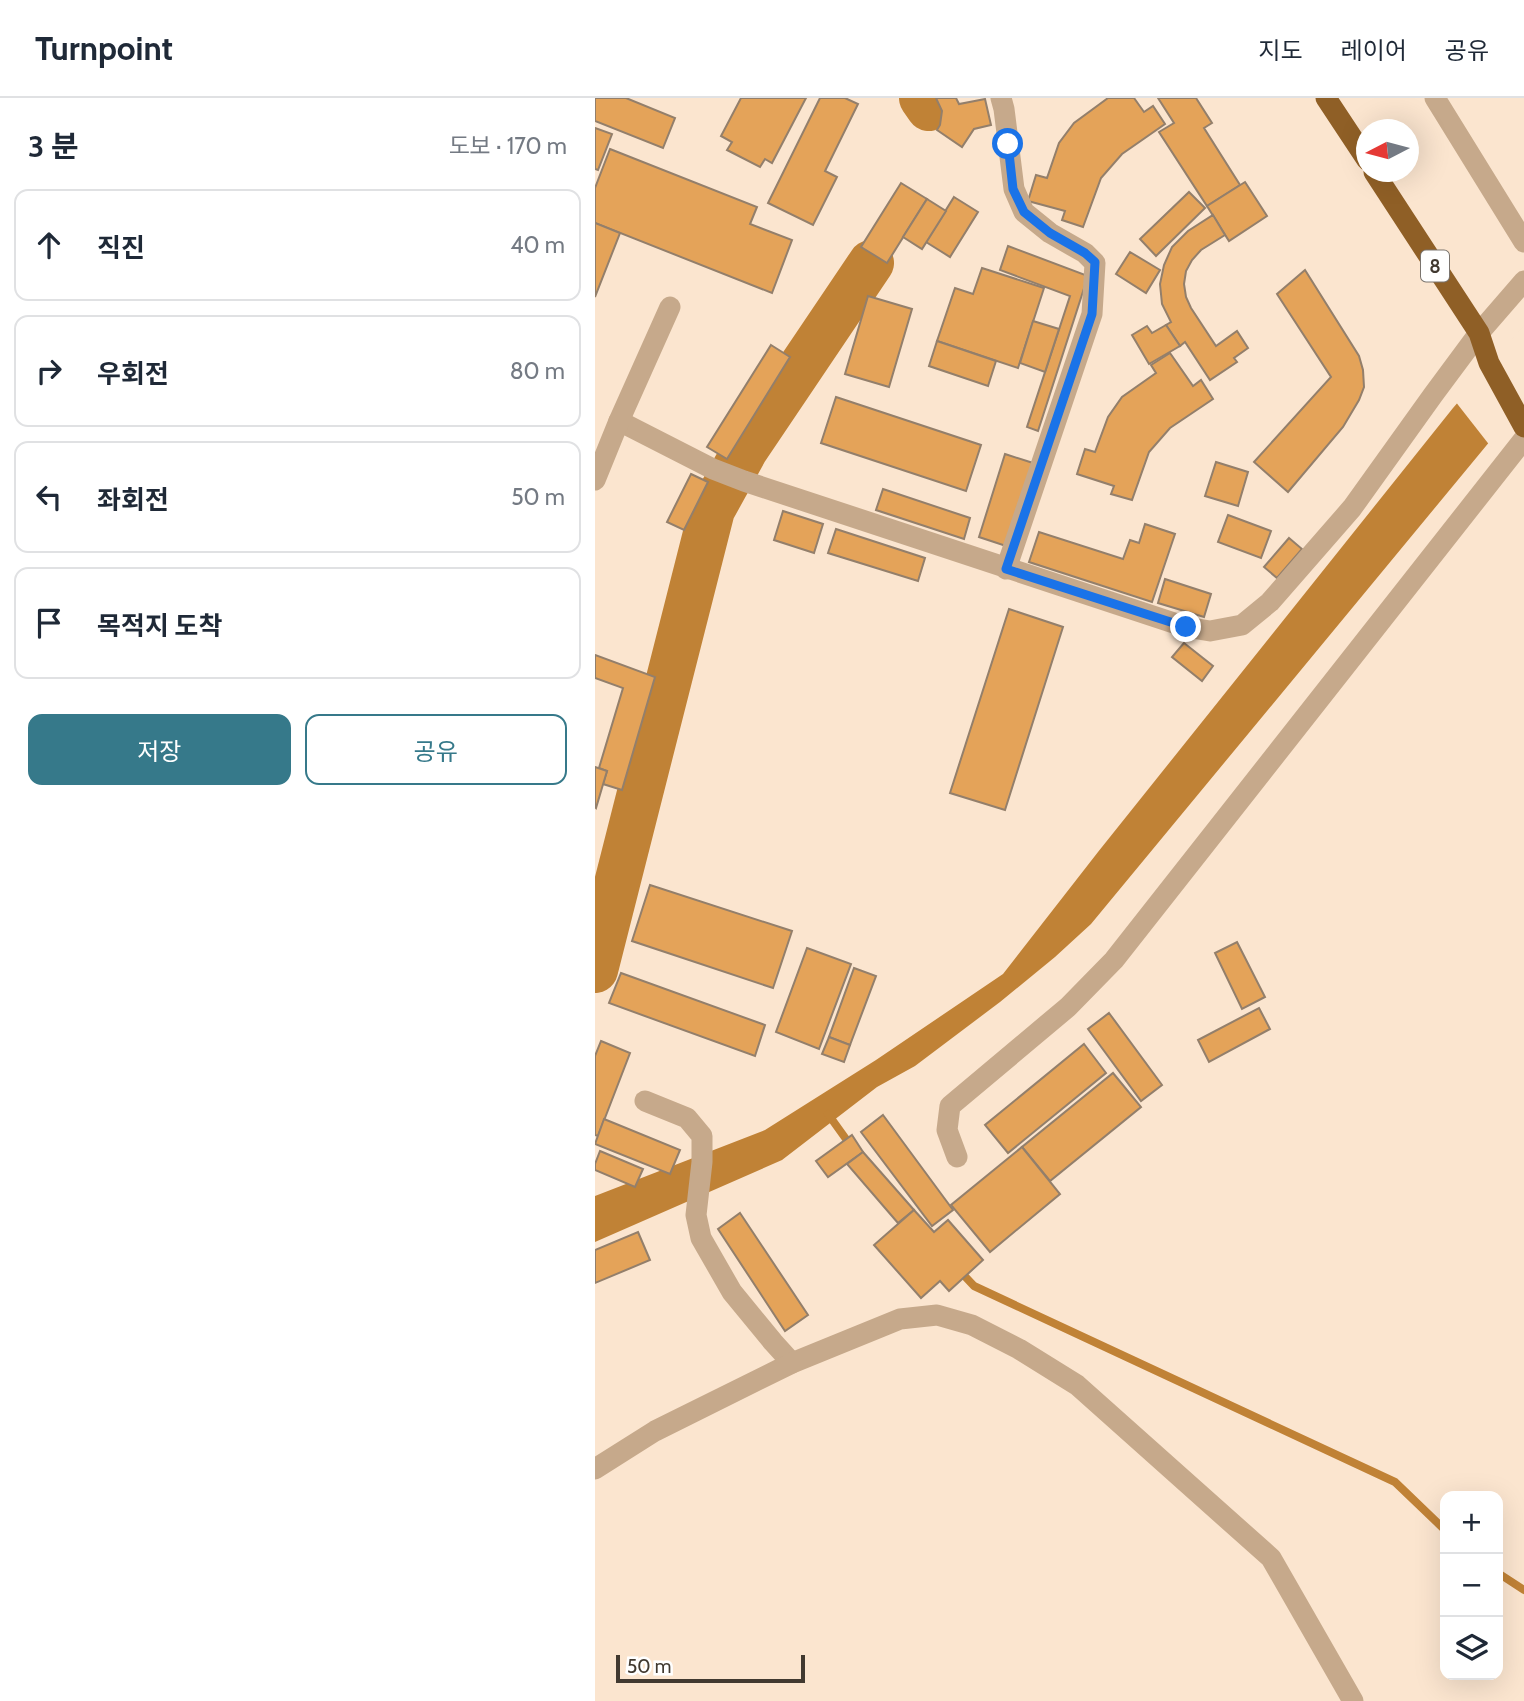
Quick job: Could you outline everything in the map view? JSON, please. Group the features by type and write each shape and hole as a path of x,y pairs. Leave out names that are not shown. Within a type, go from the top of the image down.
{"highway":[{"path":"1326,98 1356,143"},
{"name":"8","path":"1380,182 1479,334 1489,363 1523,429"}],"street":[{"path":"1001,98 1013,189 1024,212 1050,233 1085,253 1095,262 1092,314 1006,569"},
{"path":"1435,98 1524,242"},
{"path":"619,421 713,469 744,481 1186,627 1210,631 1243,625 1271,602 1352,508 1479,334 1524,281"},
{"path":"595,480 670,307"},
{"path":"957,1157 947,1130 950,1106 1068,1007 1114,960 1523,429"},
{"path":"645,1101 687,1118 702,1136 696,1215 701,1238 732,1292 782,1352"},
{"path":"595,1469 782,1352 900,1319 937,1315 972,1325 1019,1349 1077,1385 1271,1558 1353,1701"}],"shaded area":[{"path":"1524,326 1524,400 1091,924 1000,1002 915,1066 877,1087 782,1160 595,1242 595,1196 765,1130 876,1060 1003,974 1453,408"}],"pier":[{"path":"1524,325 1524,406 1491,447 1455,401"}],"building":[{"path":"595,98 626,98 675,118 663,148 595,121"},
{"path":"741,98 806,98 772,163 765,159 760,167 727,150 732,142 721,136"},
{"path":"820,98 845,98 858,104 825,171 837,177 813,225 768,203"},
{"path":"936,98 956,98 959,104 985,99 991,125 974,129 962,147 937,130 942,111"},
{"path":"1108,98 1134,98 1144,112 1153,106 1165,124 1122,154 1101,178 1083,227 1062,220 1065,211 1028,201 1036,175 1047,178 1059,143 1074,123"},
{"path":"1158,98 1196,98 1212,123 1204,128 1240,185 1207,206 1159,132 1174,123"},
{"path":"595,128 612,134 598,170 595,169"},
{"path":"610,149 757,207 750,224 792,240 772,293 595,223 595,188"},
{"path":"1245,182 1267,216 1229,241 1207,206"},
{"path":"901,183 927,199 887,263 861,247"},
{"path":"1189,192 1205,208 1156,256 1140,239"},
{"path":"954,197 978,212 950,257 926,242"},
{"path":"927,199 946,211 922,249 903,237"},
{"path":"1213,215 1225,235 1201,250 1192,260 1186,271 1186,297 1216,346 1237,331 1248,348 1234,358 1237,362 1210,380 1185,342 1180,346 1166,325 1171,322 1162,304 1160,284 1172,247 1188,231"},
{"path":"595,223 620,233 595,297"},
{"path":"1008,246 1088,276 1038,431 1027,427 1070,296 1000,270"},
{"path":"1130,252 1160,270 1146,293 1116,274"},
{"path":"982,268 1044,288 1018,368 937,341 955,288 973,294"},
{"path":"1305,270 1359,356 1364,387 1343,427 1288,492 1254,462 1331,377 1277,294"},
{"path":"868,296 912,309 889,387 845,374"},
{"path":"1033,321 1059,329 1045,372 1020,363"},
{"path":"1166,325 1180,346 1149,364 1132,335 1147,326 1152,333"},
{"path":"937,341 996,361 988,386 929,366"},
{"path":"771,345 790,357 727,459 707,447"},
{"path":"1170,353 1193,386 1201,380 1213,399 1170,428 1149,452 1132,500 1111,494 1114,486 1077,474 1085,449 1095,452 1108,417 1122,397 1156,373 1151,365"},
{"path":"836,397 981,445 966,491 821,443"},
{"path":"1005,454 1033,463 1006,546 979,537"},
{"path":"1216,462 1248,472 1238,506 1205,496"},
{"path":"691,474 708,482 684,530 667,522"},
{"path":"883,489 970,518 964,539 876,510"},
{"path":"783,511 823,524 814,553 774,540"},
{"path":"1228,515 1271,531 1261,558 1218,542"},
{"path":"1145,524 1175,534 1152,602 1029,562 1039,532 1123,559 1130,540 1139,543"},
{"path":"836,529 925,558 918,581 828,553"},
{"path":"1289,538 1302,549 1277,578 1264,567"},
{"path":"1165,579 1211,594 1204,617 1158,603"},
{"path":"1009,609 1063,627 1005,810 950,793"},
{"path":"1184,643 1213,666 1202,681 1172,657"},
{"path":"595,655 655,677 622,790 603,784 607,771 599,768 623,688 595,678"},
{"path":"595,767 607,771 596,808 595,807"},
{"path":"650,885 792,931 773,988 632,941"},
{"path":"1237,942 1265,997 1242,1009 1215,953"},
{"path":"807,948 851,964 819,1049 776,1032"},
{"path":"854,968 876,976 850,1045 829,1037"},
{"path":"621,973 765,1025 755,1056 609,1003"},
{"path":"1259,1008 1270,1029 1209,1062 1198,1040"},
{"path":"1109,1013 1162,1085 1141,1101 1088,1029"},
{"path":"829,1037 850,1045 844,1062 822,1054"},
{"path":"601,1041 630,1053 598,1136 595,1135 595,1056"},
{"path":"1084,1044 1106,1073 1008,1153 985,1125"},
{"path":"1113,1073 1141,1107 1050,1181 1022,1147"},
{"path":"883,1115 953,1210 932,1226 861,1132"},
{"path":"604,1119 680,1150 670,1174 595,1144"},
{"path":"852,1135 863,1152 828,1177 816,1161"},
{"path":"1022,1147 1060,1194 990,1252 951,1205"},
{"path":"600,1151 643,1169 635,1187 595,1170"},
{"path":"863,1152 914,1210 898,1223 847,1164"},
{"path":"914,1210 934,1232 948,1220 983,1260 949,1291 940,1281 921,1298 874,1245"},
{"path":"740,1213 808,1315 785,1331 718,1229"},
{"path":"638,1232 650,1260 595,1283 595,1250"}],"waterway":[{"path":"922,98 929,108"},
{"path":"595,970 712,510 745,450 871,263"},
{"path":"828,1114 851,1146"},
{"path":"958,1269 974,1286 1395,1482 1440,1525"},
{"path":"1503,1576 1524,1590"}],"route":[{"path":"1008,144 1013,189 1024,212 1050,233 1085,253 1095,262 1092,314 1006,569 1186,627"}]}
